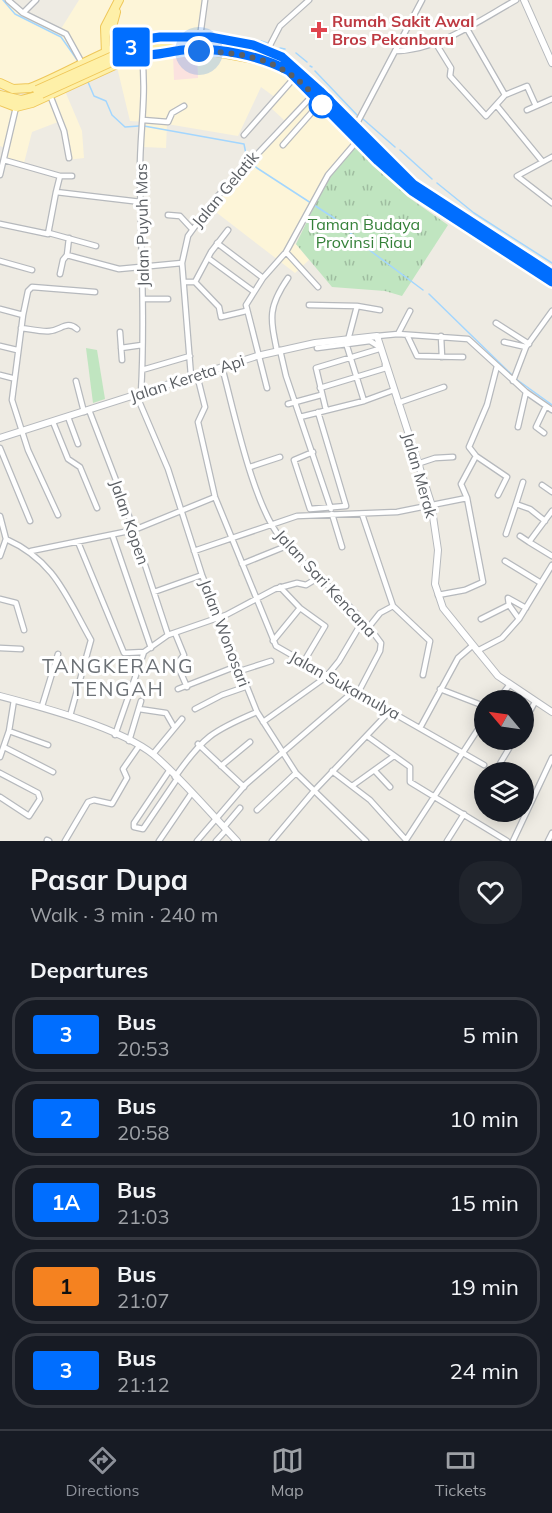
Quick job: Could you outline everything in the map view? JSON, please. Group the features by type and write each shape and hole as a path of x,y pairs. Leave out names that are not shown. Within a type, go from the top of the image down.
{"main road":[{"path":"108,51 108,31 121,0"},
{"path":"84,62 99,50 107,20 121,0"},
{"path":"116,12 112,35 115,41 123,45"},
{"path":"105,32 113,66"},
{"path":"0,83 13,89 30,88 108,51 139,40 162,36 232,39 292,64 419,188 552,274"},
{"path":"139,40 131,50 142,57"},
{"path":"0,88 11,93 28,93 120,51 153,42 210,41 258,51 270,62 295,77 378,161 421,198 552,282"},
{"path":"0,95 12,99 35,97 118,59 154,49 210,46 258,51"},
{"path":"0,101 16,107 50,95 113,66 142,57 193,50 222,52 270,62"},
{"path":"73,68 88,65 92,68 91,73 79,81"}],"street":[{"path":"8,0 23,13 66,34 84,62"},
{"path":"23,13 36,0"},
{"path":"200,37 205,0"},
{"path":"258,51 280,26 309,0"},
{"path":"355,127 422,0"},
{"path":"395,51 412,50 435,42 516,0"},
{"path":"524,0 552,63"},
{"path":"466,27 505,95"},
{"path":"435,42 451,68 450,76 486,116 505,95 527,86 536,106"},
{"name":"Jalan Puyuh Mas","path":"138,394 142,370 144,299 141,202 144,74 142,57"},
{"path":"244,135 295,77"},
{"path":"50,95 64,131 69,158"},
{"name":"Jalan Gelatik","path":"215,497 198,422 205,407 190,356 182,263 185,243 192,229 252,156 313,95"},
{"path":"527,110 552,99"},
{"path":"283,145 320,103"},
{"path":"499,104 542,161"},
{"path":"142,122 168,122 173,112 184,106"},
{"path":"0,175 16,107"},
{"path":"267,388 246,306 253,291 286,252 337,161 358,140"},
{"path":"552,157 518,173 517,177 552,202"},
{"path":"3,162 60,176 72,176"},
{"path":"49,233 60,176"},
{"path":"56,192 141,202"},
{"path":"168,216 180,216 192,229"},
{"path":"0,224 28,232 49,233 96,246"},
{"path":"195,282 217,243 228,230"},
{"path":"60,274 62,262 68,255 69,238"},
{"path":"217,243 263,278"},
{"path":"286,252 318,287"},
{"path":"68,255 119,269 182,263"},
{"path":"208,258 253,291"},
{"path":"0,261 32,270"},
{"path":"288,278 272,307 271,321 278,351 313,452 342,547"},
{"path":"184,282 195,282 219,308 221,317 246,311"},
{"path":"58,515 22,431 12,399 12,378 28,291 32,287 95,292"},
{"path":"144,299 168,299"},
{"path":"309,305 357,306 380,310"},
{"path":"357,306 347,341 364,401"},
{"path":"0,309 23,315"},
{"path":"398,334 410,310"},
{"path":"513,381 527,345 552,311"},
{"path":"496,323 527,345"},
{"path":"21,328 51,331 71,325 77,329"},
{"path":"120,332 122,360"},
{"path":"377,336 398,334 469,339 513,381 552,410"},
{"path":"407,335 417,356 463,357"},
{"name":"Jalan Kereta Api","path":"0,438 257,356 377,336"},
{"name":"Jalan Merak","path":"377,336 431,503 438,550 435,584 438,595 452,622 498,676 552,712"},
{"path":"441,336 442,357"},
{"path":"317,348 347,341 372,341 377,343 386,368 320,388"},
{"path":"504,342 527,345"},
{"path":"121,348 142,345"},
{"path":"0,346 17,350"},
{"path":"326,410 316,368 379,350"},
{"path":"142,370 190,356"},
{"path":"497,366 487,405 469,446 476,456 507,477 498,495"},
{"name":"Jalan Sari Kencana","path":"222,367 250,467 272,525 380,641 381,646 356,692"},
{"path":"0,375 12,378"},
{"name":"Jalan Kopen","path":"76,381 134,531 168,635"},
{"path":"398,403 444,387"},
{"path":"300,417 364,401 394,390"},
{"path":"518,427 526,392"},
{"name":"Jalan Wonosari","path":"138,394 168,469 202,575 245,687 257,712 296,773 366,841"},
{"path":"288,404 321,395"},
{"path":"544,433 536,427 546,406"},
{"path":"194,551 297,516 332,512 348,504 318,412"},
{"path":"68,417 78,444"},
{"path":"53,422 70,460 80,467 97,508"},
{"path":"0,448 30,521"},
{"path":"313,452 294,460 310,510 362,514 397,512 431,503 467,498"},
{"path":"438,595 465,590 483,582 467,498 461,482 476,456"},
{"path":"250,467 280,457"},
{"path":"417,464 435,458 453,458"},
{"path":"506,534 523,483"},
{"path":"542,485 552,492"},
{"path":"31,551 113,537 134,531 215,497"},
{"name":"Jalan Sukamulya","path":"215,497 276,646 479,762"},
{"path":"516,504 530,509 545,521"},
{"path":"529,542 552,511"},
{"path":"362,514 393,606 430,641 423,675"},
{"path":"0,516 4,536 0,556"},
{"path":"4,536 31,551 47,565 91,640 70,716"},
{"path":"520,536 552,556"},
{"path":"113,537 151,648"},
{"path":"78,542 124,653 144,652 168,635 218,617 280,587 297,583 306,585 321,576"},
{"path":"242,564 289,545"},
{"path":"505,561 541,583"},
{"path":"420,728 458,658 474,648 502,638 519,619 552,565"},
{"path":"153,592 202,575"},
{"path":"280,587 300,608 325,626 303,663"},
{"path":"519,619 509,605 510,598 526,608"},
{"path":"0,599 23,604"},
{"path":"16,603 24,630"},
{"path":"481,619 509,605"},
{"path":"368,628 380,613 393,606"},
{"path":"273,641 300,608"},
{"path":"263,722 326,676 339,661 362,622"},
{"path":"175,633 184,656 177,664 187,687"},
{"path":"0,648 21,649"},
{"path":"115,735 144,652"},
{"path":"42,706 58,654"},
{"path":"178,689 271,661"},
{"path":"506,690 510,684"},
{"path":"195,709 222,695 245,687"},
{"path":"440,689 474,702"},
{"path":"197,841 244,787 282,752 356,692"},
{"path":"0,696 42,706 140,746 153,754 237,841"},
{"path":"0,757 9,731 14,700"},
{"path":"129,741 141,701"},
{"path":"139,709 166,713 174,727"},
{"path":"272,841 332,771 390,711"},
{"path":"169,771 135,821 134,827 143,829 198,744 228,724 257,712"},
{"path":"153,754 182,719"},
{"path":"9,731 48,745"},
{"path":"332,771 370,800 407,840 474,735"},
{"path":"367,736 410,767 408,781 507,841"},
{"path":"221,766 250,742"},
{"path":"198,744 244,787"},
{"path":"64,841 88,802 94,800 112,804 127,778 123,768 140,746"},
{"path":"4,747 53,772"},
{"path":"352,786 394,756"},
{"path":"513,841 552,758"},
{"path":"375,771 390,787"},
{"path":"0,773 38,793 40,799 29,816 0,797"},
{"path":"257,810 296,773"},
{"path":"159,841 191,794"},
{"path":"216,841 240,808"},
{"path":"447,841 464,814"},
{"path":"548,841 552,833"}],"shaded area":[{"path":"0,0 6,0 22,15 59,32 79,0 203,0 198,34 159,34 34,85 19,88 0,81"},
{"path":"210,53 281,67 355,143 319,192 295,243 309,260 295,273 208,206 285,121 269,106 276,98 261,87 238,136 167,124 166,148 143,147 146,122 130,121 117,67 163,55"},
{"path":"197,54 198,78 174,80 173,55"},
{"path":"65,91 82,131 84,158 67,160 63,132 58,122 32,132 23,167 4,161 5,148 0,146 0,103 7,106"}],"green space":[{"name":"Taman Budaya Provinsi Riau","path":"354,145 408,197 448,225 402,296 385,291 332,287 296,244 332,170"},
{"path":"86,348 97,350 105,399 93,403"}],"waterway":[{"path":"3,0 15,14 61,37 78,61"},
{"path":"261,41 267,43"},
{"path":"280,48 285,49"},
{"path":"296,53 307,62"},
{"path":"315,71 357,115"},
{"path":"88,82 94,96 106,101 112,115 125,127 139,126"},
{"path":"363,119 395,147"},
{"path":"144,126 244,144 247,159 257,168 334,218 368,249 423,290"},
{"path":"400,150 432,179"},
{"path":"437,183 474,213 552,263"},
{"path":"429,294 513,376"},
{"path":"516,379 552,405"}],"bus line":[{"name":"3","path":"552,274 413,184 292,64 273,52 232,39 210,37 160,37 139,40 133,45 131,50 133,53 142,57 187,50 222,52 270,62 289,71 378,161 412,191 496,248 552,282"}],"place":[{"name":"Rumah Sakit Awal Bros Pekanbaru","path":"319,30"}],"district":[{"name":"TANGKERANG TENGAH","path":"118,676"}],"route":[{"path":"199,51 237,55 275,64 289,71 322,105"}]}
